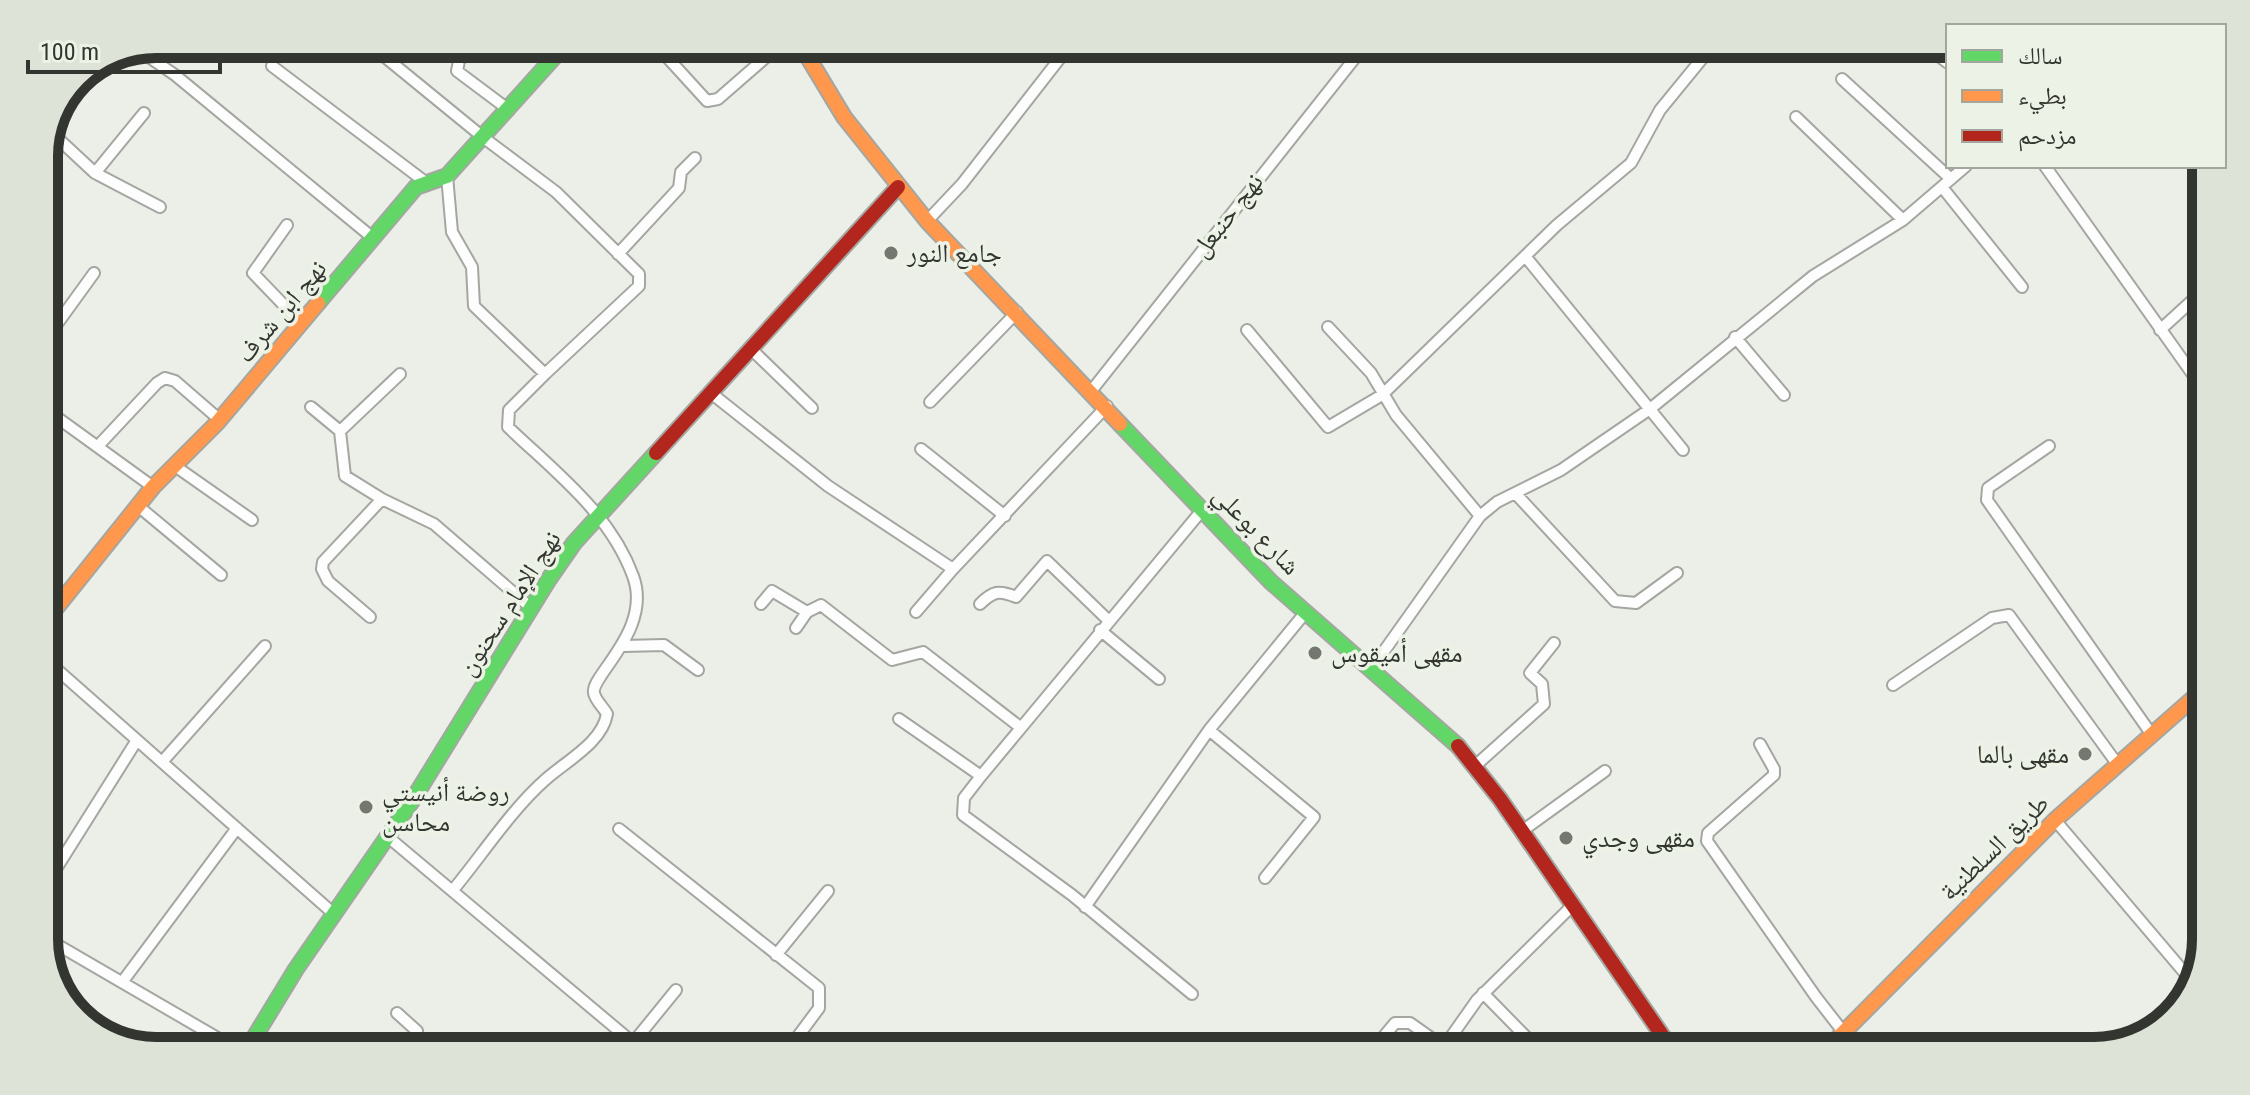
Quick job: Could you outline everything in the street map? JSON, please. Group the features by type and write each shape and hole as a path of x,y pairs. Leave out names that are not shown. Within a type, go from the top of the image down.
{"street":[{"path":"386,58 556,192 639,274 639,286 509,410 508,427 600,515 634,578 636,611 624,646 595,684 594,693 607,714 605,725 574,758 543,781 453,890"},
{"path":"461,58 457,71 509,110"},
{"path":"272,66 424,181 447,176 554,58"},
{"path":"668,58 707,101 718,99 765,58"},
{"name":"شارع بوعلي","path":"809,58 825,90 927,221 1305,613 1441,728 1475,766 1663,1037"},
{"path":"927,221 962,184 1060,58"},
{"name":"نهج حنبعل","path":"1092,390 1355,58"},
{"path":"1247,330 1328,427 1382,395 1525,256 1631,163 1660,110 1703,58"},
{"path":"151,59 186,84 373,238"},
{"path":"1842,79 1951,179"},
{"path":"95,173 144,113"},
{"path":"1796,117 1903,220"},
{"path":"60,140 95,173 160,207"},
{"path":"618,254 679,188 681,172 695,158"},
{"path":"1372,668 1480,516 1515,493 1561,470 1650,409 1813,276 1903,220 1964,168"},
{"path":"2046,168 2192,374"},
{"path":"447,176 452,232 472,267 474,306 545,374"},
{"name":"نهج ابن شرف","path":"58,606 153,487 220,420 424,181"},
{"name":"نهج الإمام سحنون","path":"251,1037 280,990 388,837 529,606 600,515 898,187"},
{"path":"1942,187 2022,287"},
{"path":"287,225 253,273 302,324"},
{"path":"1525,256 1683,450"},
{"path":"58,323 94,273"},
{"path":"2160,330 2192,301"},
{"path":"930,402 1017,312"},
{"path":"1328,327 1371,373 1382,395 1480,516"},
{"path":"1735,337 1784,395"},
{"path":"750,348 812,408"},
{"path":"340,431 400,374"},
{"path":"98,446 165,378 175,381 220,420"},
{"path":"711,393 828,486 953,569"},
{"path":"916,612 1107,406"},
{"path":"311,407 340,431 345,476 382,499 434,524 529,606"},
{"path":"58,418 153,487"},
{"path":"2049,446 1988,488 1987,500 2152,735"},
{"path":"921,449 1005,516"},
{"path":"175,466 252,520"},
{"path":"1515,493 1615,601 1636,603 1677,573"},
{"path":"370,617 328,581 322,569 323,562 382,499"},
{"path":"138,506 221,575"},
{"path":"1192,994 1085,907 963,815 964,798 981,776 1203,509"},
{"path":"980,604 991,593 1001,591 1016,597 1047,561 1108,620"},
{"path":"761,604 772,591 807,612"},
{"path":"796,628 807,612 821,605 892,660 923,652 1020,727"},
{"path":"1085,907 1209,730 1305,613"},
{"path":"1893,685 1992,618 2009,615 2118,765"},
{"path":"1100,630 1159,679"},
{"path":"1475,766 1544,704 1542,684 1530,673 1554,643"},
{"path":"624,646 664,645 698,670"},
{"path":"162,762 265,646"},
{"path":"58,670 334,914"},
{"name":"طريق السلطنية","path":"1839,1037 2055,820 2192,699"},
{"path":"899,719 981,776"},
{"path":"1209,730 1314,817 1265,878"},
{"path":"58,866 137,740"},
{"path":"1760,744 1774,769 1774,775 1708,833 1707,841 1846,1037"},
{"path":"1522,831 1605,771"},
{"path":"2055,820 2185,974"},
{"path":"123,981 237,828"},
{"path":"619,829 819,988 819,1008 797,1037"},
{"path":"388,837 624,1037"},
{"path":"776,955 828,891"},
{"path":"1452,1037 1483,993 1573,905"},
{"path":"58,945 219,1037"},
{"path":"638,1037 676,990"},
{"path":"1483,993 1526,1037"},
{"path":"397,1013 417,1031 414,1037"},
{"path":"1383,1037 1395,1023 1410,1023 1428,1037"},
{"path":"617,1037 620,1034"}],"traffic: fast":[{"path":"318,303 416,187 447,176 553,58"},
{"path":"1120,424 1271,582 1458,746"},
{"path":"255,1037 296,969 412,801 549,579 574,543 656,453"}],"traffic: slow":[{"path":"808,58 844,117 927,221 1120,424"},
{"path":"58,606 153,487 217,423 318,303"},
{"path":"1839,1037 2055,820 2192,699"}],"traffic: jam":[{"path":"656,453 898,187"},
{"path":"1458,746 1500,799 1663,1037"}],"place":[{"name":"جامع النور","path":"891,253"},
{"name":"مقهى أميقوس","path":"1315,653"},
{"name":"مقهى بالما","path":"2085,754"},
{"name":"روضة أنيستي محاسن","path":"366,807"},
{"name":"مقهى وجدي","path":"1566,838"}]}
